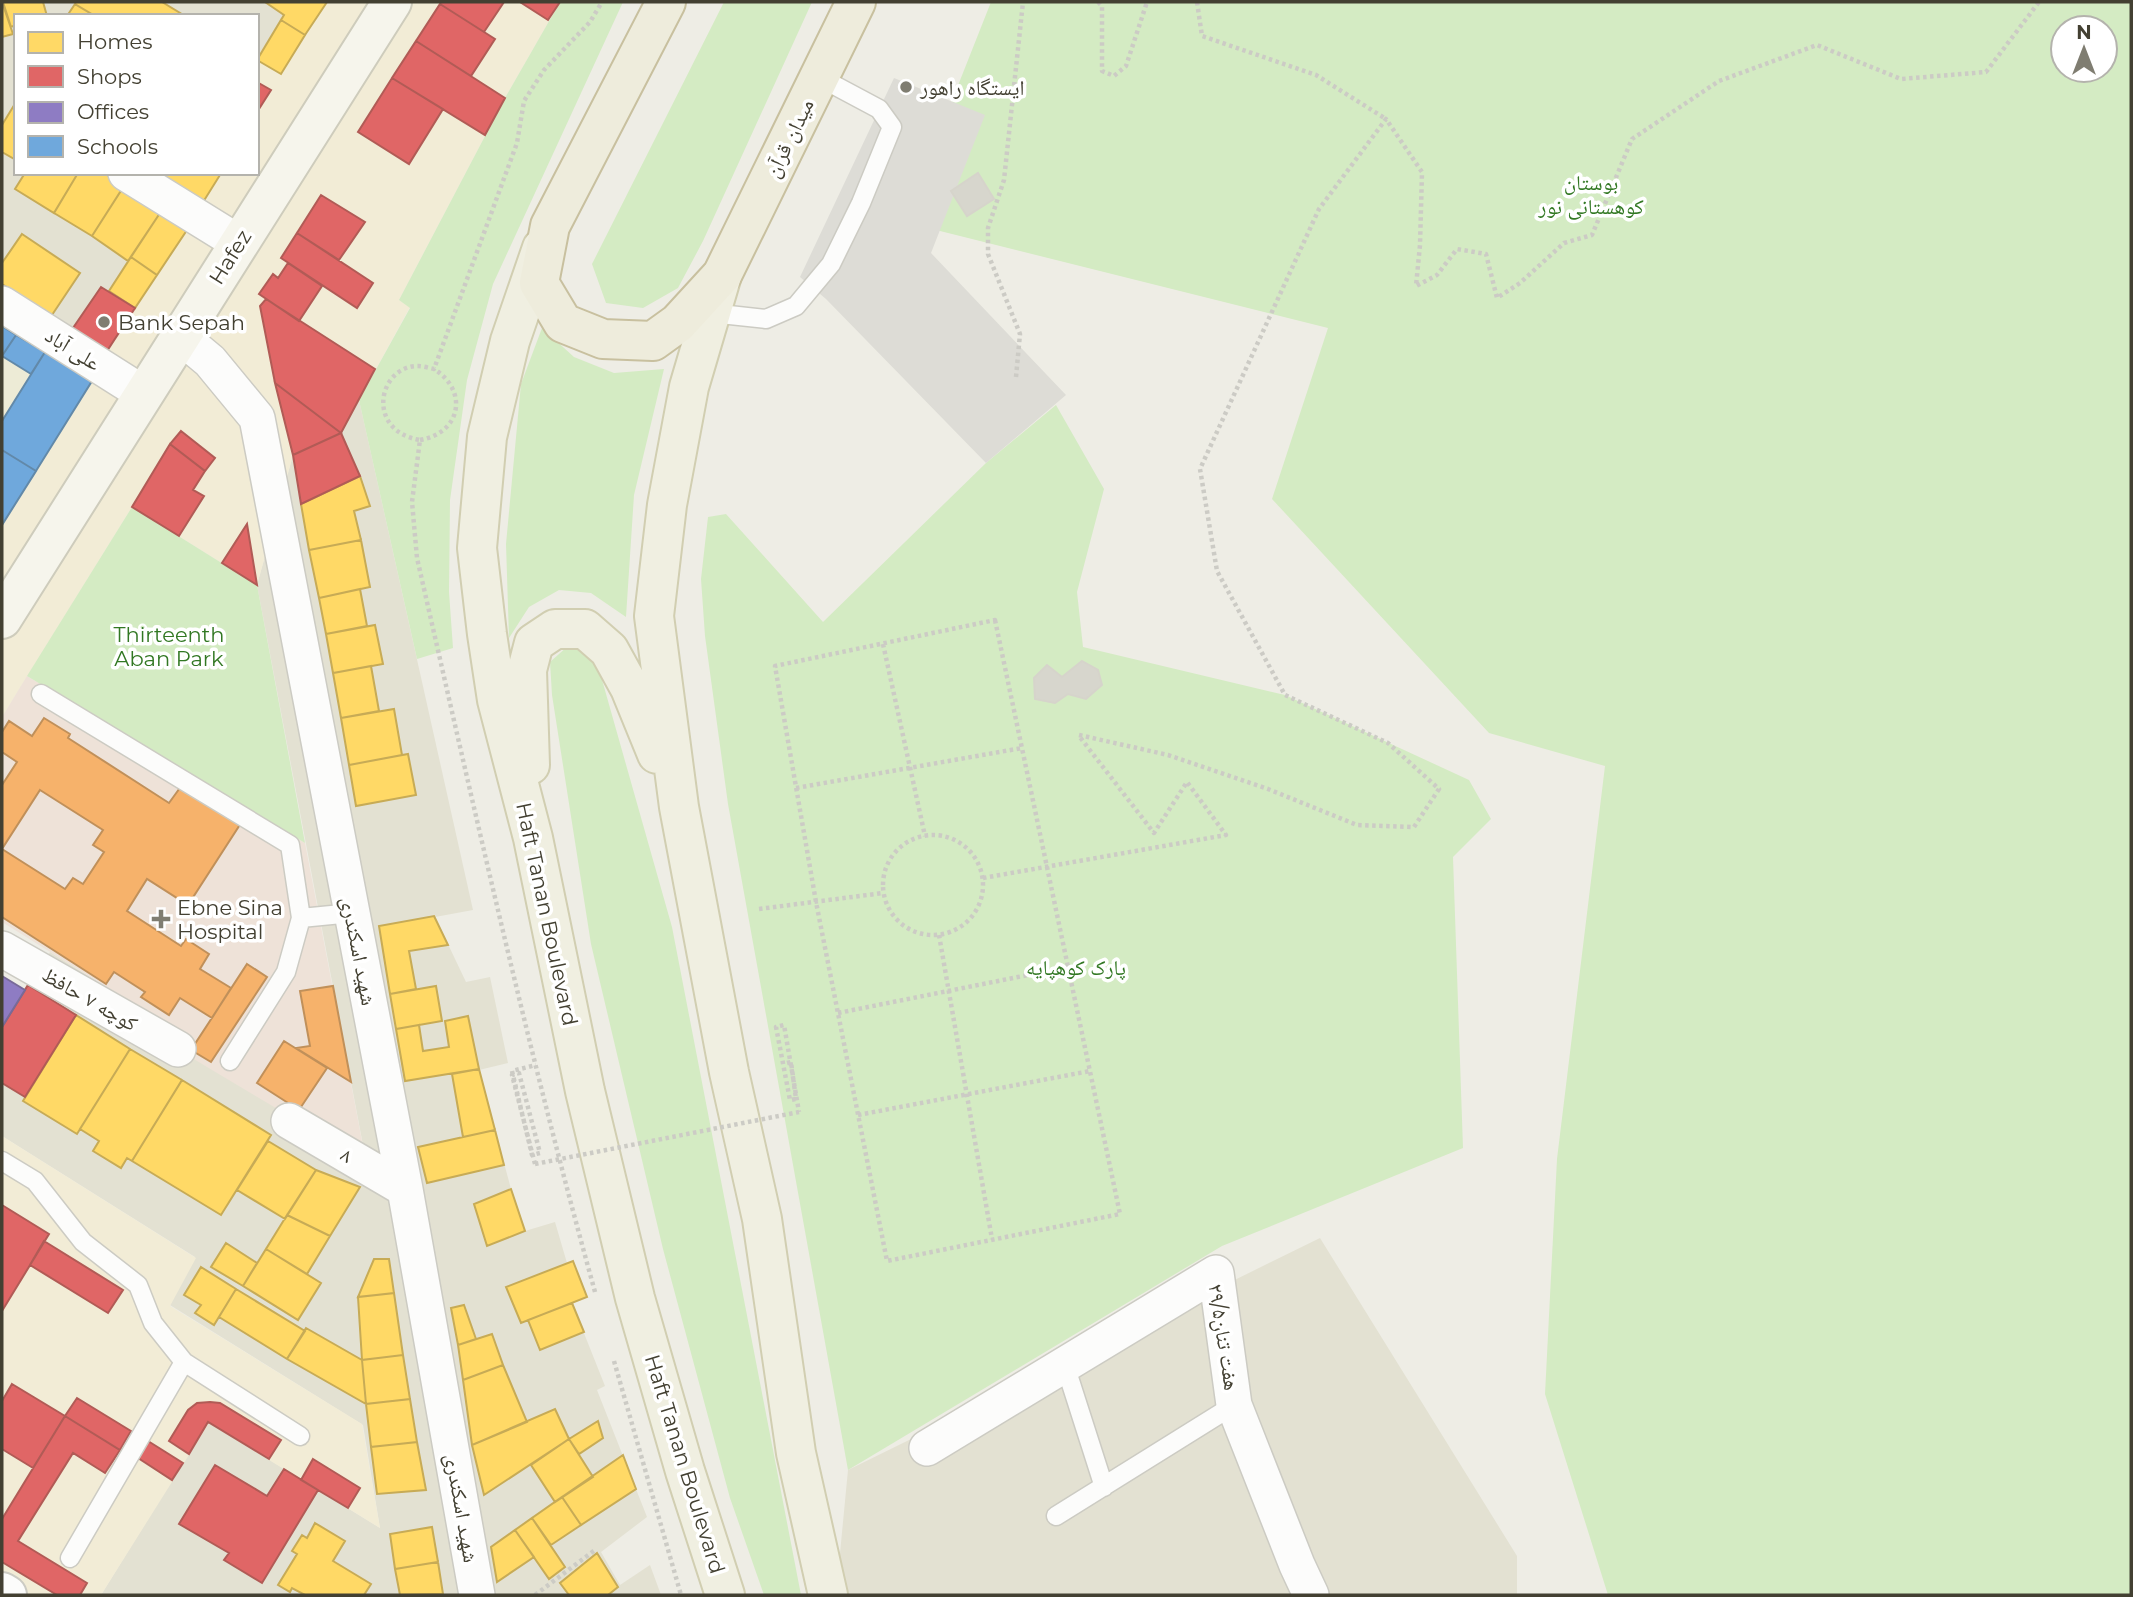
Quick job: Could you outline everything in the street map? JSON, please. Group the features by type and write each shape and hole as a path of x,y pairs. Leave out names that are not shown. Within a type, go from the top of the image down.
{"highway":[{"path":"550,226 666,2"},
{"name":"میدان قرآن","path":"550,226 539,283 564,323 603,339 653,341 678,323 722,275 856,2"}],"main road":[{"name":"Hafez","path":"6,602 144,394 392,2"},
{"name":"Haft Tanan Boulevard","path":"550,226 510,341 487,437 477,548 497,701 533,838 584,1091 635,1298 685,1471 725,1595"},
{"path":"722,275 690,387 667,505 654,616 679,807 729,1072 762,1219 796,1453 828,1595"},
{"path":"533,838 527,670 534,643 555,629 584,629 609,650 630,688 679,807"}],"street":[{"path":"129,175 239,243"},
{"name":"علی آباد","path":"2,304 144,394"},
{"name":"شهید اسکندری","path":"180,336 210,361 257,418 405,1189 477,1595"},
{"name":"کوچه ۷ حافظ","path":"2,948 178,1049"},
{"name":"۸","path":"289,1121 405,1189"},
{"name":"۲۹/۵هفت تنان","path":"927,1448 1216,1273 1234,1405 1311,1595"},
{"path":"2,1592 7,1595"}],"lane":[{"path":"711,313 766,319 796,306 831,264 861,203 892,127 879,109 819,77"},
{"path":"41,694 290,845 301,919 286,972 230,1061"},
{"path":"301,919 352,913"},
{"path":"2,1161 35,1181 82,1242 138,1285 153,1323 184,1362 300,1436"},
{"path":"70,1558 184,1362"},
{"path":"1065,1365 1104,1487"},
{"path":"1056,1516 1234,1405"}],"path":[{"path":"1016,377 1020,334 988,254 988,228 1004,180 1023,2"},
{"path":"1098,2 1101,6 1102,71 1114,76 1126,66 1147,2"},
{"path":"1197,2 1202,36 1316,75 1386,119 1422,172 1416,286 1437,275 1457,249 1486,254 1497,298 1520,283 1564,243 1592,235 1632,139 1719,81 1817,45 1901,79 1986,72 2039,2"},
{"path":"983,878 1226,835 1187,782 1154,833 1079,735 1168,755 1268,789 1357,825 1414,827 1438,789 1388,743 1285,695 1217,571 1200,469 1319,209 1386,119"},
{"path":"420,440 435,437 447,429 455,415 456,393 447,377 435,369"},
{"path":"995,620 1047,867 1119,1214 887,1261 816,902 775,666 995,620"},
{"path":"883,644 925,836"},
{"path":"796,788 1022,748"},
{"path":"925,836 955,840 968,849 978,862 983,878 982,896 976,912 964,925 949,933 931,936 915,932 900,923 889,909 883,893 885,870 897,850 910,841 925,836"},
{"path":"759,909 883,893"},
{"path":"939,934 992,1240"},
{"path":"838,1013 1068,967"},
{"path":"536,1065 512,1071 514,1083 517,1095 520,1107 523,1119 532,1155 540,1153 519,1073 512,1075 534,1164 799,1112 794,1088 793,1075 790,1063 788,1050 784,1026 776,1027 790,1100 796,1099 794,1086 793,1074 791,1062 787,1063"},
{"path":"858,1115 1090,1071"},
{"path":"535,1595 595,1550"}],"shaded area":[{"path":"2,2 265,2 284,15 259,55 259,14 14,14 14,175 143,175 162,210 109,291 101,287 73,328 2,284"},
{"path":"265,2 560,2 505,98 399,300 410,307 341,433 293,455 257,585 132,507 2,717 2,284 73,328 101,287 109,291 162,210 143,175 259,175 259,55 284,15"},
{"path":"894,78 985,115 931,253 1066,395 986,463 826,299 800,277"},
{"path":"2,356 31,374 2,420"},
{"path":"359,400 473,910 435,917 466,982 490,977 508,1063 479,1070 511,1189 525,1231 555,1222 567,1263 573,1261 587,1297 572,1303 605,1386 597,1390 647,1517 601,1552 620,1585 650,1565 661,1595 101,1595 208,1422 380,1528 363,1425 170,1305 195,1257 2,1136 2,1027 50,952 196,1043 188,1054 366,1161 257,585 293,455 341,433"},
{"name":"Ebne Sina Hospital","path":"27,676 305,843 366,1162 187,1055 195,1042 2,922 2,717"},
{"path":"2,1136 196,1258 170,1306 362,1424 380,1528 209,1423 101,1595 2,1595"},
{"path":"1320,1238 1517,1556 1517,1595 836,1595 848,1470"}],"green space":[{"path":"560,2 623,2 493,284 467,380 450,500 449,592 453,648 417,659 359,400 410,308 399,300 505,98"},
{"path":"724,2 812,2 703,241 678,288 643,308 606,303 592,264"},
{"name":"بوستان کوهستانی نور","path":"991,2 2131,2 2131,1595 1608,1595 1545,1394 1557,1159 1605,766 1489,733 1272,499 1328,328 904,222"},
{"path":"542,328 574,357 614,373 664,369 634,495 626,617 591,593 559,590 529,607 509,638 506,544 521,384"},
{"name":"پارک کوهپایه","path":"1056,405 1104,489 1077,592 1083,647 1285,695 1469,780 1491,819 1453,857 1463,1148 1222,1246 848,1470 728,804 705,636 701,579 708,517 726,514 823,622 986,463"},
{"name":"Thirteenth Aban Park","path":"132,507 257,585 305,843 27,676"},
{"path":"568,646 595,655 672,927 801,1595 764,1595 730,1498 663,1249 591,944 552,695 550,662"}],"building: Homes":[{"path":"2,2 13,34 2,37"},
{"path":"3,2 43,2 46,14 14,14 14,26 11,27"},
{"path":"162,2 182,14 92,14 75,4"},
{"path":"265,2 327,2 305,35 281,20 284,15"},
{"path":"75,4 92,14 68,14"},
{"path":"281,20 305,35 281,74 259,61 259,57"},
{"path":"14,105 14,159 2,152 2,125"},
{"path":"24,175 77,175 54,213 15,189"},
{"path":"77,175 107,175 124,186 92,236 54,213"},
{"path":"145,175 220,175 200,207"},
{"path":"124,186 162,210 128,261 92,236"},
{"path":"162,210 189,227 157,275 131,257"},
{"path":"22,234 80,273 52,315 2,284 2,263"},
{"path":"131,257 157,275 135,308 109,291"},
{"path":"360,476 370,506 354,511 361,540 309,550 301,504"},
{"path":"361,540 370,587 319,598 309,550"},
{"path":"360,589 367,626 326,634 319,598"},
{"path":"375,625 383,664 333,673 326,634"},
{"path":"371,666 379,711 341,718 333,673"},
{"path":"394,709 402,755 349,765 341,718"},
{"path":"408,754 416,795 356,806 349,765"},
{"path":"434,916 448,945 409,951 416,989 390,994 379,926"},
{"path":"436,986 442,1021 396,1029 390,994"},
{"path":"76,1015 130,1049 77,1134 23,1101"},
{"path":"468,1016 479,1069 405,1081 396,1029 419,1025 423,1051 449,1047 445,1021"},
{"path":"130,1049 182,1080 132,1161 127,1158 121,1168 93,1151 99,1141 80,1129"},
{"path":"479,1069 495,1130 463,1137 452,1074"},
{"path":"182,1080 271,1135 221,1215 132,1161"},
{"path":"495,1130 504,1165 427,1183 418,1147"},
{"path":"268,1141 316,1170 285,1219 237,1190"},
{"path":"316,1170 360,1187 330,1236 287,1215"},
{"path":"511,1189 525,1231 487,1246 474,1204"},
{"path":"287,1215 330,1236 307,1274 266,1249"},
{"path":"226,1243 257,1263 243,1286 211,1267"},
{"path":"266,1249 321,1283 298,1320 243,1286"},
{"path":"374,1259 389,1259 394,1293 358,1297"},
{"path":"573,1261 587,1297 521,1323 506,1287"},
{"path":"201,1267 236,1289 214,1325 195,1313 201,1305 184,1295"},
{"path":"236,1289 305,1331 287,1359 219,1317"},
{"path":"394,1293 403,1355 362,1360 358,1297"},
{"path":"572,1303 584,1332 540,1350 528,1320"},
{"path":"464,1305 476,1339 458,1345 451,1308"},
{"path":"306,1328 362,1360 366,1404 287,1359"},
{"path":"492,1334 503,1365 463,1380 458,1345"},
{"path":"403,1355 410,1399 366,1404 362,1360"},
{"path":"503,1365 527,1422 472,1445 463,1380"},
{"path":"410,1399 417,1442 371,1447 366,1404"},
{"path":"555,1409 569,1439 484,1495 472,1445"},
{"path":"598,1421 603,1438 579,1454 569,1439"},
{"path":"569,1439 593,1477 555,1502 531,1465"},
{"path":"417,1442 426,1490 377,1494 371,1447"},
{"path":"623,1455 636,1489 581,1525 562,1497"},
{"path":"562,1497 581,1525 551,1545 532,1518"},
{"path":"532,1518 565,1567 549,1579 515,1530"},
{"path":"315,1523 345,1541 333,1561 371,1584 364,1595 305,1595 292,1588 290,1592 278,1585 297,1554 292,1551 302,1535 307,1538"},
{"path":"432,1527 438,1562 395,1569 390,1534"},
{"path":"515,1530 534,1557 497,1582 491,1547"},
{"path":"597,1553 618,1587 608,1595 569,1595 560,1583"},
{"path":"438,1562 443,1594 400,1595 395,1569"}],"building: Shops":[{"path":"504,2 484,32 440,4"},
{"path":"520,2 560,2 548,20"},
{"path":"440,4 495,39 471,76 416,41"},
{"path":"416,41 505,98 485,135 392,78"},
{"path":"392,78 443,109 409,164 358,132"},
{"path":"259,83 271,90 259,109"},
{"path":"321,195 365,222 339,260 297,233"},
{"path":"297,233 373,283 357,308 281,258"},
{"path":"288,263 322,286 299,321 259,294 273,274 278,278"},
{"path":"101,287 135,308 107,351 73,328"},
{"path":"266,299 375,369 341,433 275,383 260,306"},
{"path":"275,383 341,433 293,455"},
{"path":"181,431 215,458 205,471 170,444"},
{"path":"341,433 360,476 301,504 293,455"},
{"path":"170,444 205,471 193,490 204,496 179,536 132,507"},
{"path":"247,524 257,585 222,563"},
{"path":"28,985 76,1015 25,1097 2,1083 2,1027"},
{"path":"2,1205 49,1234 2,1311"},
{"path":"44,1241 123,1290 108,1313 30,1265"},
{"path":"12,1384 65,1416 33,1468 2,1449 2,1401"},
{"path":"77,1398 131,1431 120,1450 65,1416"},
{"path":"197,1403 220,1403 281,1440 269,1459 208,1422 189,1454 169,1441 188,1410"},
{"path":"65,1416 120,1450 105,1473 73,1453 18,1541 87,1583 80,1595 57,1595 2,1562 2,1519"},
{"path":"148,1441 183,1463 172,1480 138,1458"},
{"path":"313,1459 360,1488 348,1508 301,1480"},
{"path":"215,1465 267,1496 284,1469 318,1490 262,1583 224,1560 229,1553 179,1524"}],"building: Offices":[{"path":"2,976 25,990 2,1027"}],"building: Schools":[{"path":"2,326 16,335 2,356"},
{"path":"16,335 45,352 31,374 2,356"},
{"path":"45,352 92,381 36,471 2,450 2,421"},
{"path":"2,450 36,471 2,525"}],"building: Health":[{"path":"44,718 70,734 68,738 169,803 182,785 241,823 188,905 147,879 127,911 181,946 186,939 209,954 200,969 231,988 212,1018 180,998 169,1015 141,997 145,992 114,972 106,984 2,917 2,849 2,785 17,762 2,752 2,732 9,721 32,736","holes":["40,790 103,830 93,845 104,852 83,884 73,878 65,889 2,849"]},
{"path":"247,964 267,977 211,1062 191,1050"},
{"path":"333,986 351,1082 296,1048 310,1046 300,991"},
{"path":"284,1041 327,1068 299,1110 257,1083"}],"building: Other":[{"path":"978,173 994,199 967,216 951,191"},
{"path":"1082,661 1098,670 1102,685 1086,699 1068,694 1055,703 1035,699 1034,678 1047,665 1062,677"}],"place":[{"name":"ایستگاه راهور","path":"906,87"},
{"name":"Bank Sepah","path":"104,322"},
{"name":"Ebne Sina Hospital","path":"161,919"}]}
